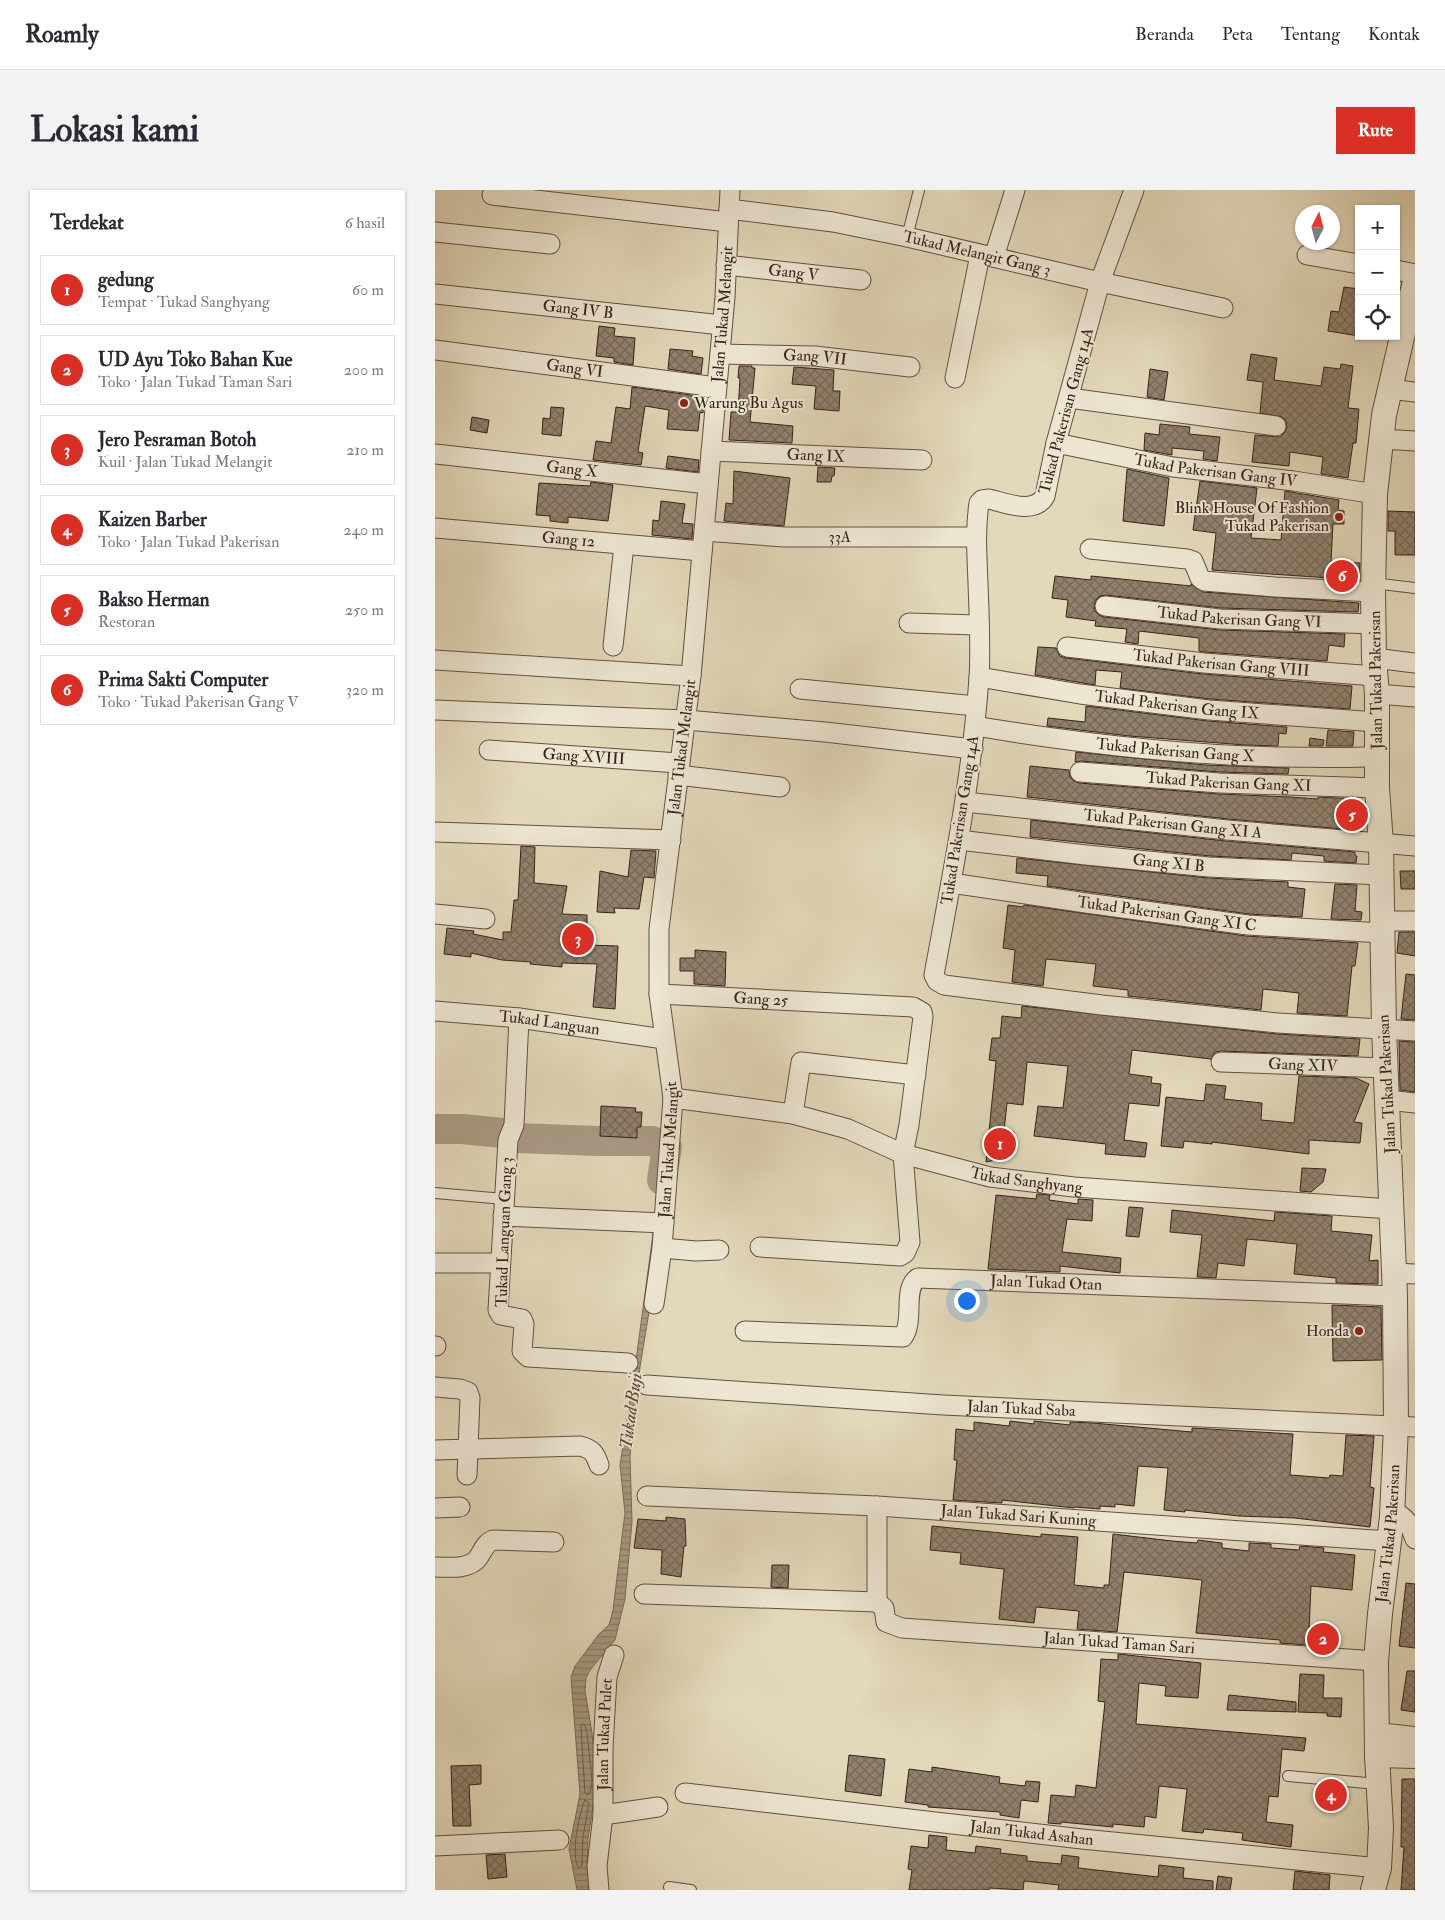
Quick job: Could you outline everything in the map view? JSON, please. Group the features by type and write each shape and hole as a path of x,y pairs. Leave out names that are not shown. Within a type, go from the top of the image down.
{"street":[{"name":"Jalan Tukad Melangit","path":"654,1304 662,1248 658,1223 673,1098 659,994 659,929 691,676 722,326 730,190"},
{"path":"955,378 987,256 1015,190"},
{"name":"Tukad Pakerisan Gang 14A","path":"1134,190 1100,282 1057,443 1045,496 1042,502 1032,507 989,499 982,500 979,503 975,537 979,677 973,749 959,840 934,975 937,981 944,985 1101,1005 1258,1021 1384,1029"},
{"name":"Tukad Melangit Gang 3","path":"492,195 729,216 833,222 1223,308"},
{"path":"435,232 550,244"},
{"path":"1307,255 1355,263"},
{"name":"Gang V","path":"726,265 861,280"},
{"path":"1400,271 1415,274"},
{"name":"Jalan Tukad Pakerisan","path":"1376,1879 1381,1828 1378,1784 1376,1661 1389,1540 1406,1426 1401,1281 1391,1209 1385,1068 1381,844 1377,788 1378,756 1373,587 1375,494 1389,389 1415,281"},
{"name":"Gang IV B","path":"435,294 722,326"},
{"name":"Gang VI","path":"435,350 716,387"},
{"name":"Gang VII","path":"719,354 815,356 910,366"},
{"path":"1389,389 1415,392"},
{"path":"1069,398 1276,426"},
{"path":"1381,439 1415,441"},
{"name":"Tukad Pakerisan Gang IV","path":"1057,443 1173,467 1294,481 1375,494"},
{"name":"Gang IX","path":"711,451 922,460"},
{"name":"Gang X","path":"435,454 708,484"},
{"name":"Gang 12","path":"435,528 702,551"},
{"name":"33A","path":"704,532 784,537 975,537"},
{"path":"613,646 624,545"},
{"path":"1090,549 1187,559 1193,561 1200,578 1204,581 1275,587 1373,587"},
{"name":"Tukad Pakerisan Gang VI","path":"1105,606 1228,619 1375,624"},
{"path":"909,623 978,626"},
{"name":"Tukad Pakerisan Gang VIII","path":"1067,646 1204,663 1375,676"},
{"path":"435,660 691,676"},
{"path":"1375,676 1415,662"},
{"path":"1375,676 1415,697"},
{"name":"Tukad Pakerisan Gang IX","path":"979,677 1209,710 1377,722"},
{"path":"800,689 976,706"},
{"path":"435,710 686,720 843,734 973,749"},
{"name":"Tukad Pakerisan Gang X","path":"975,726 1049,738 1186,753 1342,758 1378,756"},
{"name":"Gang XVIII","path":"489,750 679,769 780,786"},
{"name":"Tukad Pakerisan Gang XI","path":"1080,772 1219,783 1377,788"},
{"name":"Tukad Pakerisan Gang XI A","path":"965,802 1227,830 1415,846"},
{"path":"435,832 671,840"},
{"name":"Gang XI B","path":"959,840 1209,867 1381,875"},
{"name":"Tukad Pakerisan Gang XI C","path":"951,883 1248,925 1381,927 1415,921"},
{"path":"435,914 485,919"},
{"name":"Gang 25","path":"659,994 864,1006 913,1007 922,1012 923,1017 916,1075"},
{"name":"Tukad Languan","path":"435,1011 519,1018 664,1039"},
{"name":"Tukad Languan Gang 3","path":"519,1018 498,1310 501,1315 522,1319 524,1324 522,1351 524,1355 532,1358 628,1362"},
{"path":"1384,1029 1415,1031"},
{"path":"760,1247 900,1256 905,1253 910,1242 903,1154 916,1075 801,1062 793,1114"},
{"name":"Gang XIV","path":"1221,1062 1385,1068"},
{"name":"Tukad Sanghyang","path":"673,1098 793,1114 848,1129 903,1154 990,1177 1074,1187 1391,1209"},
{"path":"1387,1100 1415,1103"},
{"path":"504,1208 658,1223"},
{"path":"662,1248 696,1251 719,1250"},
{"path":"435,1263 500,1263"},
{"name":"Jalan Tukad Otan","path":"745,1331 903,1337 908,1330 910,1289 913,1281 917,1278 1401,1281"},
{"name":"Jalan Tukad Saba","path":"647,1385 943,1405 1406,1426"},
{"path":"435,1387 460,1389 468,1392 470,1398 467,1475"},
{"path":"435,1450 580,1446 590,1448 596,1454 599,1465"},
{"name":"Jalan Tukad Sari Kuning","path":"647,1496 877,1506 1389,1540"},
{"path":"644,1594 877,1602 877,1506"},
{"path":"435,1508 460,1507"},
{"path":"1393,1511 1402,1515 1409,1522 1415,1539"},
{"path":"435,1567 470,1564 479,1556 488,1542 493,1540 554,1542"},
{"name":"Jalan Tukad Taman Sari","path":"877,1602 884,1608 886,1622 902,1628 1376,1661"},
{"name":"Jalan Tukad Pulet","path":"599,1890 597,1866 603,1815 603,1748 607,1677 614,1655"},
{"path":"1377,1745 1415,1738"},
{"path":"1377,1745 1415,1756"},
{"name":"Jalan Tukad Asahan","path":"685,1793 1082,1839 1376,1879"},
{"name":"Jalan Tukad Pulet","path":"603,1815 658,1807"},
{"path":"435,1846 559,1840"}],"lane":[{"path":"907,237 919,190"},
{"path":"1373,587 1415,588"},
{"path":"435,1193 504,1208"},
{"path":"1288,1776 1378,1784"},
{"path":"669,1887 691,1890"}],"water":[{"path":"657,1204 657,1263 640,1367 630,1456 632,1522 625,1599 615,1640 590,1670 586,1678 585,1691 597,1781 588,1838 587,1867 590,1890 577,1890 569,1849 580,1794 571,1677 575,1666 599,1634 609,1625 613,1610 625,1513 620,1465"}],"building":[{"path":"1344,287 1355,288 1355,335 1328,331 1331,311 1339,312"},
{"path":"599,326 615,328 614,336 635,338 633,365 614,362 614,358 596,356"},
{"path":"670,349 693,351 692,356 703,358 701,374 668,369"},
{"path":"1251,354 1277,358 1274,380 1321,386 1324,367 1340,369 1341,364 1353,366 1348,408 1359,409 1356,443 1353,443 1348,478 1321,474 1323,457 1290,452 1289,466 1252,462 1255,435 1280,437 1287,427 1286,421 1282,417 1260,413 1263,382 1247,380"},
{"path":"739,366 752,366 752,368 755,368 750,422 793,426 792,443 729,440 731,412 738,412"},
{"path":"794,367 834,370 833,391 840,391 839,411 814,409 816,386 792,384"},
{"path":"1150,369 1168,372 1164,400 1147,397"},
{"path":"632,387 705,397 703,413 700,412 698,431 667,429 669,410 645,406 638,452 643,453 641,465 593,460 596,441 611,443 616,407 630,409"},
{"path":"551,407 564,408 561,436 542,434 543,418 550,419"},
{"path":"472,417 489,420 487,433 470,430"},
{"path":"1160,424 1190,427 1189,434 1220,437 1217,461 1203,459 1204,451 1172,448 1172,455 1144,450 1145,433 1159,435"},
{"path":"668,456 699,460 698,472 666,468"},
{"path":"818,467 835,468 831,482 817,482"},
{"path":"1127,469 1169,478 1164,526 1123,521"},
{"path":"734,471 790,478 784,526 724,521 726,503 733,504"},
{"path":"1200,481 1257,488 1251,538 1281,540 1285,491 1339,500 1338,510 1344,511 1344,524 1333,524 1331,562 1360,563 1359,580 1212,570 1216,533 1193,530"},
{"path":"591,482 613,485 608,521 568,517 568,523 550,521 550,516 536,515 539,483 590,486"},
{"path":"661,501 685,504 682,523 693,524 692,539 652,535 653,520 659,521"},
{"path":"1388,511 1415,512 1415,555 1395,555 1395,531 1388,531"},
{"path":"1055,576 1091,580 1091,576 1191,586 1191,584 1203,592 1359,603 1358,612 1221,608 1106,595 1100,596 1096,600 1094,605 1095,611 1104,617 1220,630 1345,634 1344,647 1329,645 1327,661 1205,652 1199,651 1199,638 1139,631 1138,644 1125,642 1127,629 1095,626 1096,621 1066,617 1068,600 1052,598"},
{"path":"1038,647 1056,648 1060,656 1066,658 1203,674 1352,686 1350,709 1210,699 1120,688 1122,672 1096,670 1095,685 1035,675"},
{"path":"1086,706 1208,721 1287,727 1286,734 1279,733 1278,746 1129,736 1047,726 1048,718 1085,722"},
{"path":"1328,730 1354,732 1353,746 1326,746"},
{"path":"1310,738 1324,740 1323,746 1309,746"},
{"path":"1076,752 1205,765 1289,768 1288,774 1220,772 1075,762"},
{"path":"1030,766 1069,770 1070,777 1079,783 1219,794 1355,799 1355,830 1228,819 1027,797"},
{"path":"1031,820 1226,841 1355,852 1355,856 1357,856 1356,863 1324,861 1324,856 1292,853 1291,860 1210,856 1030,837"},
{"path":"521,846 535,847 534,883 567,886 562,914 587,915 587,945 618,946 615,1009 593,1007 597,964 562,963 562,967 502,960 471,953 471,957 444,954 447,928 474,931 473,934 503,940 503,932 511,932 514,900 518,900"},
{"path":"631,850 656,851 654,878 644,877 639,909 614,908 615,913 597,912 600,871 628,877"},
{"path":"1017,858 1208,878 1288,882 1288,887 1305,889 1302,917 1249,914 1047,886 1048,876 1016,873"},
{"path":"1400,871 1415,871 1415,889 1401,889"},
{"path":"1335,884 1357,885 1355,911 1362,912 1361,920 1331,919"},
{"path":"1008,905 1023,907 1024,905 1246,936 1358,943 1355,966 1352,966 1347,1016 1297,1013 1299,993 1263,989 1261,1010 1128,996 1128,990 1093,986 1096,964 1046,959 1043,986 1012,982 1015,950 1003,948"},
{"path":"1399,932 1415,932 1415,956 1397,953"},
{"path":"695,950 726,952 725,986 694,984 694,971 680,971 680,958 695,958"},
{"path":"1406,974 1415,975 1415,1020 1401,1019"},
{"path":"1022,1006 1277,1034 1360,1039 1358,1056 1221,1051 1215,1052 1211,1059 1132,1050 1129,1074 1152,1077 1151,1083 1161,1084 1159,1106 1129,1103 1124,1140 1147,1143 1145,1157 1105,1154 1106,1144 1034,1136 1038,1106 1063,1108 1068,1066 1027,1062 1023,1105 1007,1103 1004,1131 1014,1132 1011,1157 986,1162 996,1061 989,1060 992,1038 1000,1038 1002,1016 1021,1018"},
{"path":"1399,1041 1415,1042 1415,1092 1400,1090"},
{"path":"1299,1076 1356,1078 1369,1084 1354,1122 1362,1123 1360,1143 1309,1140 1309,1154 1212,1142 1212,1144 1184,1141 1183,1148 1161,1146 1166,1097 1204,1101 1206,1084 1226,1086 1224,1099 1262,1103 1261,1120 1294,1123"},
{"path":"601,1106 636,1108 635,1112 642,1112 641,1127 637,1127 637,1138 600,1136"},
{"path":"1302,1168 1326,1169 1323,1182 1311,1192 1300,1191"},
{"path":"1037,1194 1050,1195 1049,1200 1078,1204 1078,1199 1093,1200 1092,1221 1067,1219 1062,1252 1121,1258 1120,1273 1060,1266 1060,1272 988,1269 996,1195 1036,1199"},
{"path":"1129,1207 1143,1208 1139,1237 1126,1236"},
{"path":"1172,1210 1274,1221 1275,1212 1332,1216 1331,1231 1372,1235 1369,1261 1378,1260 1378,1284 1336,1283 1336,1278 1294,1274 1297,1244 1247,1239 1244,1266 1218,1263 1216,1278 1197,1277 1202,1235 1170,1232"},
{"name":"Honda","path":"1332,1305 1381,1307 1382,1360 1333,1361"},
{"path":"1010,1421 1034,1424 1034,1421 1070,1425 1070,1422 1093,1423 1192,1432 1192,1428 1293,1434 1290,1475 1329,1478 1330,1475 1343,1476 1346,1435 1374,1436 1370,1487 1374,1488 1370,1527 1295,1518 1164,1510 1168,1468 1138,1466 1134,1506 1115,1504 1115,1507 1100,1506 1100,1509 1002,1500 1002,1503 953,1500 957,1460 954,1460 956,1429 974,1431 974,1422 1009,1426"},
{"path":"666,1517 685,1519 686,1546 684,1546 681,1577 661,1574 662,1550 634,1548 638,1519 666,1521"},
{"path":"932,1526 1041,1537 1041,1534 1078,1537 1074,1585 1104,1588 1104,1585 1109,1585 1113,1534 1172,1541 1197,1543 1198,1540 1222,1543 1222,1548 1249,1551 1249,1543 1271,1544 1271,1548 1299,1550 1300,1546 1324,1548 1323,1552 1355,1555 1352,1590 1311,1586 1309,1631 1337,1632 1336,1647 1280,1643 1280,1640 1196,1633 1202,1580 1124,1572 1117,1632 1077,1629 1079,1611 1036,1607 1034,1623 999,1619 1004,1569 960,1564 961,1553 930,1550"},
{"path":"772,1565 789,1565 788,1588 771,1587"},
{"path":"1406,1583 1415,1584 1415,1648 1399,1646"},
{"path":"1118,1654 1201,1663 1198,1698 1165,1696 1166,1686 1139,1683 1136,1724 1306,1738 1304,1751 1282,1749 1278,1797 1269,1796 1266,1822 1293,1825 1291,1847 1242,1840 1243,1833 1204,1829 1203,1833 1182,1831 1187,1789 1159,1786 1156,1818 1145,1816 1144,1827 1113,1824 1113,1827 1061,1822 1061,1824 1048,1823 1051,1795 1075,1797 1076,1785 1096,1788 1105,1702 1098,1701 1101,1659 1118,1660"},
{"path":"1407,1671 1415,1671 1415,1712 1401,1710"},
{"path":"1300,1674 1324,1675 1323,1698 1342,1698 1341,1717 1327,1716 1327,1713 1298,1712"},
{"path":"1229,1695 1296,1702 1296,1712 1227,1710"},
{"path":"849,1755 885,1759 881,1796 845,1791"},
{"path":"481,1765 481,1784 469,1785 471,1826 453,1826 451,1766"},
{"path":"932,1767 1000,1777 999,1783 1025,1786 1026,1781 1040,1782 1038,1802 1021,1800 1019,1818 1000,1815 1000,1812 928,1807 928,1805 905,1802 909,1769 932,1772"},
{"path":"1402,1779 1415,1779 1415,1890 1401,1890 1404,1847 1401,1847"},
{"path":"929,1835 947,1837 946,1850 975,1853 976,1846 1001,1849 1000,1853 1027,1856 1027,1861 1061,1864 1062,1855 1079,1857 1078,1868 1158,1877 1159,1865 1184,1868 1183,1878 1213,1881 1213,1890 1058,1890 1059,1885 1024,1881 1023,1890 989,1888 989,1890 909,1890 912,1870 908,1869 911,1846 928,1848"},
{"path":"505,1854 507,1877 488,1879 486,1855"},
{"path":"1295,1871 1330,1875 1329,1890 1293,1890"},
{"path":"1218,1876 1232,1878 1230,1890 1216,1890"}],"waterway":[{"name":"Tukad Buji","path":"435,1129 462,1129 503,1133 517,1138 652,1141 667,1147 662,1180"}],"place":[{"name":"Warung Bu Agus","path":"684,403"},
{"name":"Blink House Of Fashion Tukad Pakerisan","path":"1339,517"},
{"name":"Prima Sakti Computer","path":"1342,576"},
{"name":"Bakso Herman","path":"1352,815"},
{"name":"Jero Pesraman Botoh","path":"578,939"},
{"name":"gedung","path":"1000,1144"},
{"name":"Honda","path":"1359,1331"},
{"name":"UD Ayu Toko Bahan Kue","path":"1323,1639"},
{"name":"Kaizen Barber","path":"1331,1795"}]}
